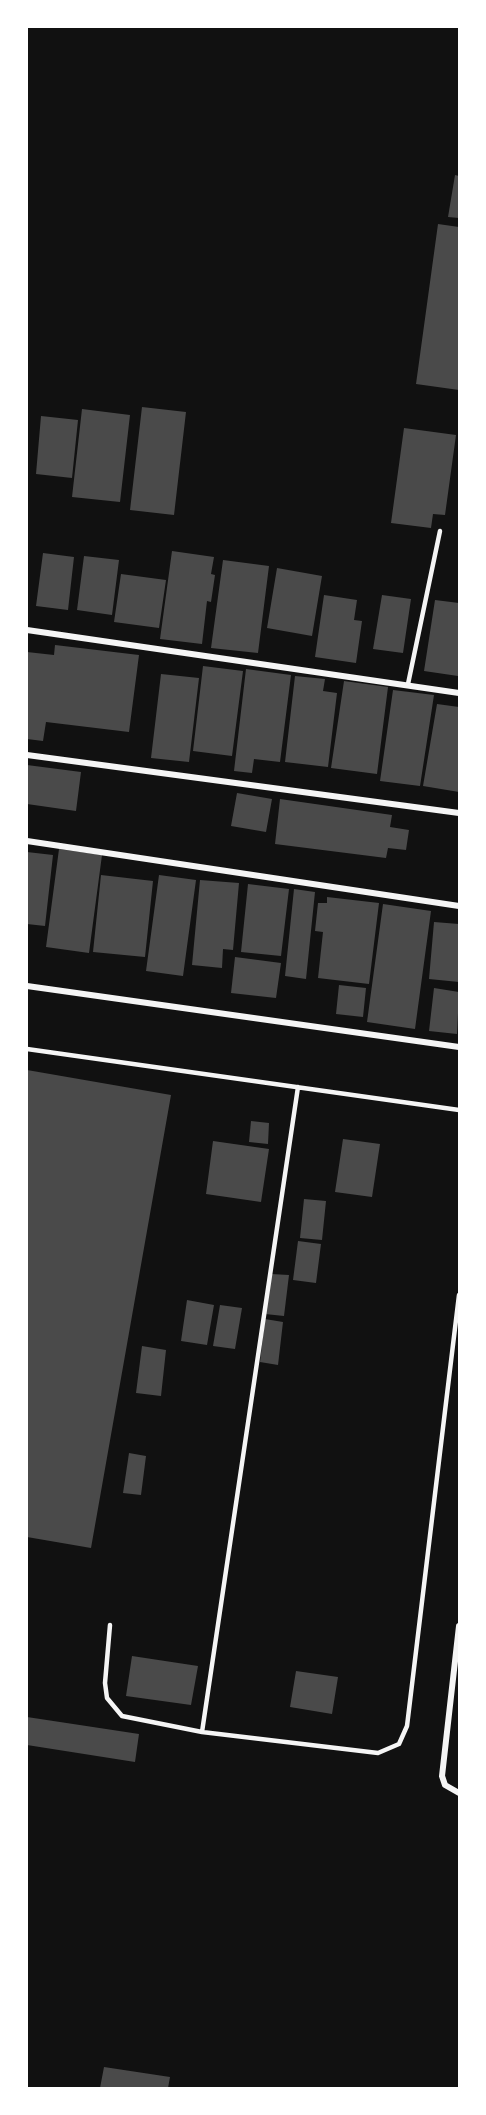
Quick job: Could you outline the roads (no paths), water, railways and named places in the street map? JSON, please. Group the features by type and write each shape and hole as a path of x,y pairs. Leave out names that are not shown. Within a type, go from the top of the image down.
{"street":[{"path":"27,630 459,693"},
{"path":"27,755 459,813"},
{"path":"27,841 459,906"},
{"path":"27,986 459,1047"},
{"path":"459,1626 442,1776 445,1785 459,1793"}],"lane":[{"path":"408,684 441,531"},
{"path":"27,1049 459,1110"},
{"path":"202,1732 298,1087"},
{"path":"110,1624 105,1683 107,1698 122,1716 202,1732 378,1753 393,1748 402,1738 408,1715 459,1296"}]}
